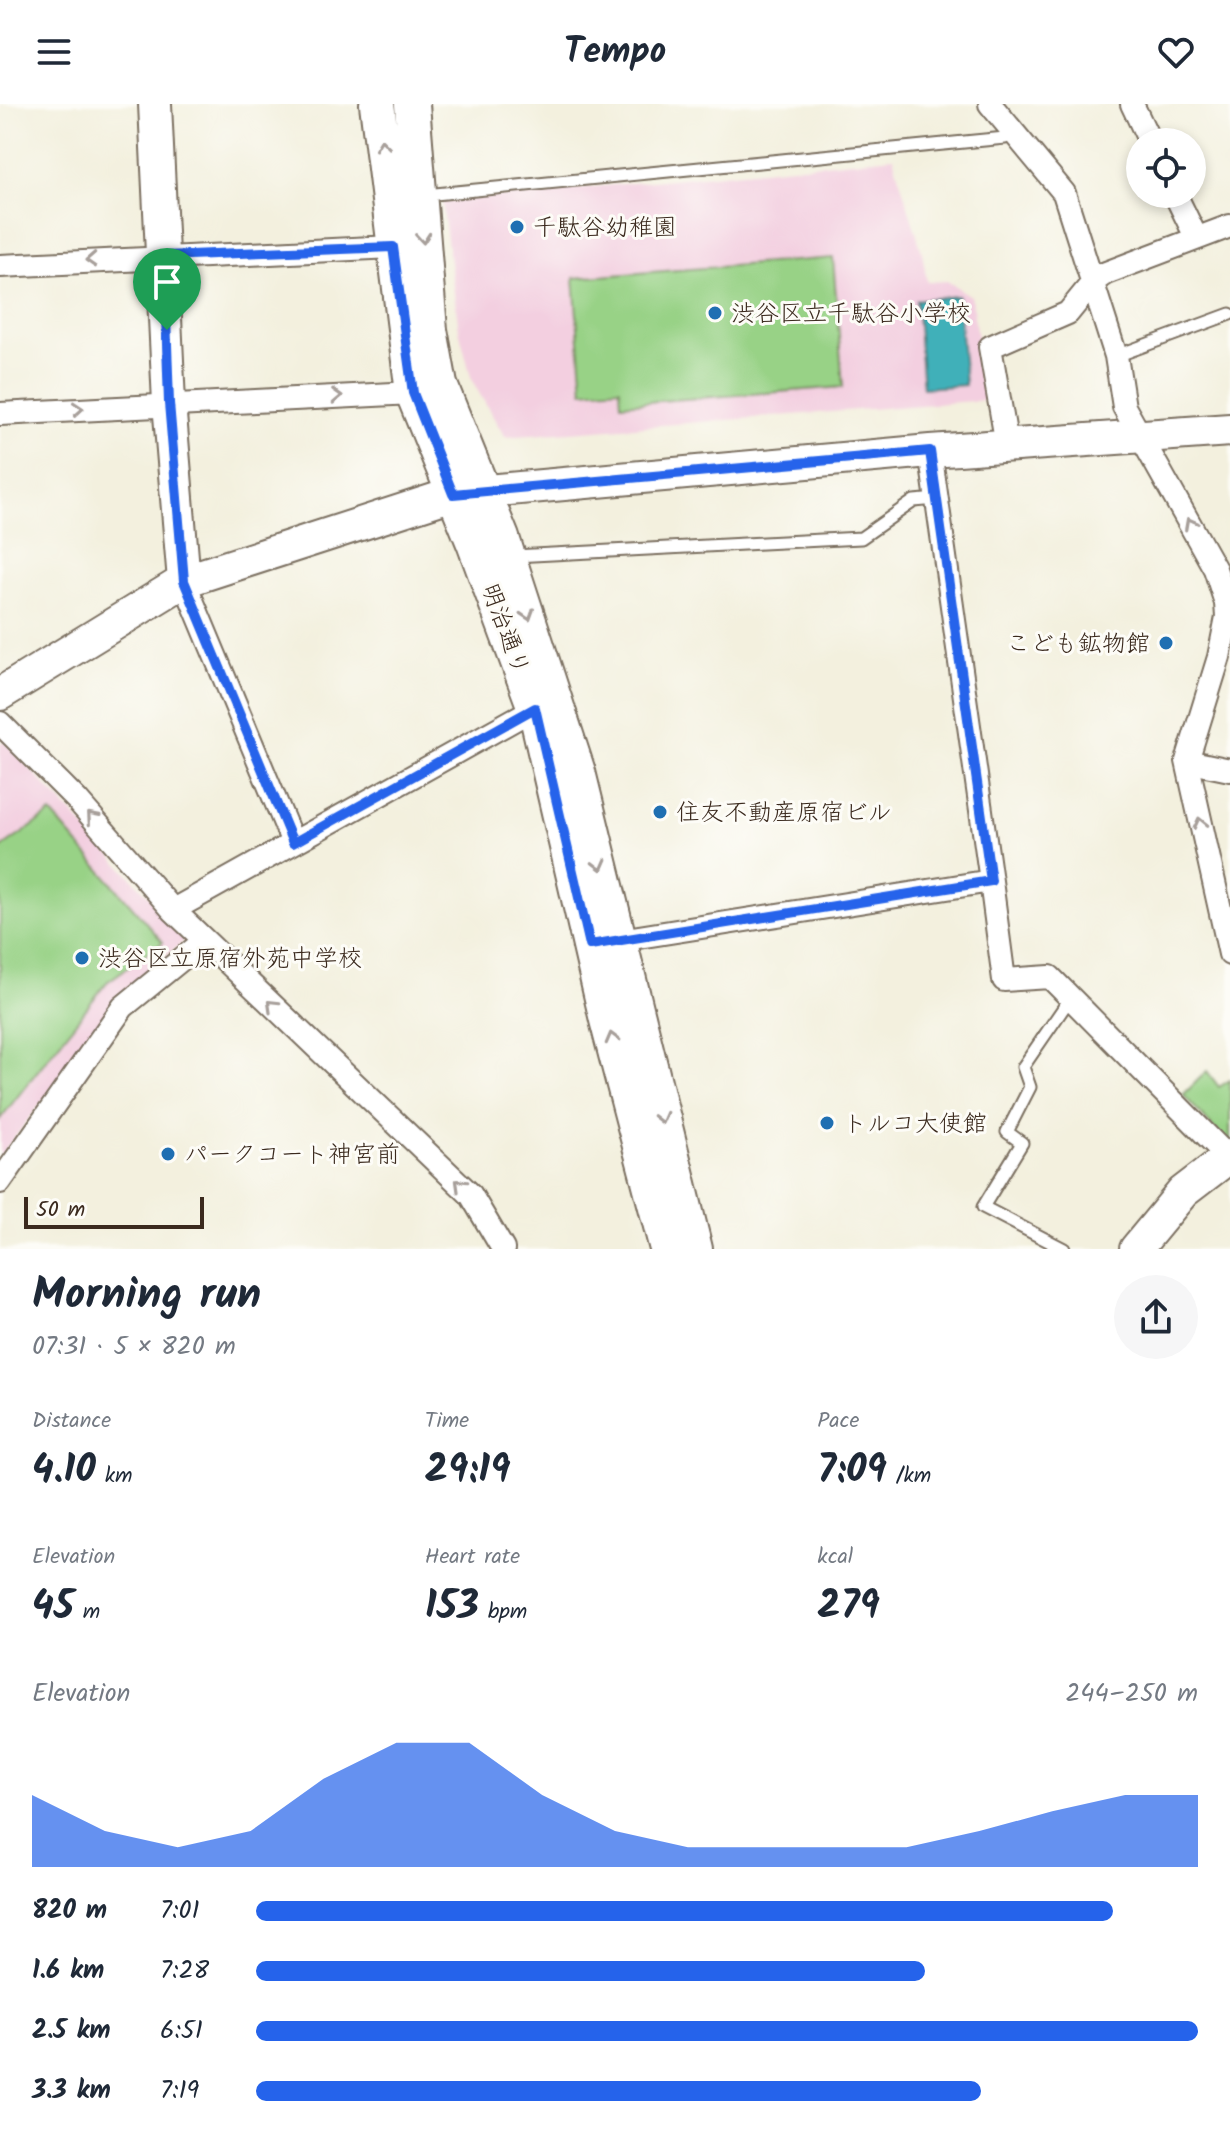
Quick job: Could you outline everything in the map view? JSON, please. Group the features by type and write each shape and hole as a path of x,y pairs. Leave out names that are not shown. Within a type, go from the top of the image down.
{"main road":[{"name":"明治通り","path":"377,104 404,197 440,385 468,491 695,1249"},
{"name":"明治通り","path":"412,104 404,197 393,247 413,393 508,556 578,772 604,943 667,1249"}],"street":[{"path":"155,104 169,403 184,581 293,843"},
{"path":"990,104 1064,193 1116,356 1124,407 1138,437 1167,478 1228,602 1219,657 1187,761 1230,954"},
{"path":"1132,104 1143,128"},
{"path":"1182,208 1196,237"},
{"path":"1007,445 990,347 1068,313 1094,281 1196,237 1230,226"},
{"path":"0,266 393,247"},
{"path":"0,414 169,403 413,393"},
{"path":"0,694 184,581 412,504 468,491 930,451 1230,430"},
{"path":"930,451 1004,980 1050,977 1229,1156 1183,1192 1136,1249"},
{"path":"173,910 535,708"},
{"path":"0,723 77,800 173,910 471,1195 503,1249"},
{"path":"1187,761 1230,770"},
{"path":"604,943 991,881"},
{"path":"0,1182 123,1007 204,941"}],"lane":[{"path":"404,197 1005,138 1015,132"},
{"path":"1116,356 1230,314"},
{"path":"508,556 861,538 914,501 937,499"},
{"path":"1064,1249 983,1207 1022,1143 1007,1132 1030,1087 1023,1067 1071,997"}],"shaded area":[{"name":"渋谷区立千駄谷小学校","path":"893,157 922,252 927,282 947,281 971,296 986,400 505,437 472,381 459,330 442,202"},
{"name":"渋谷区立原宿外苑中学校","path":"0,742 5,742 188,938 139,978 0,1156"}],"green space":[{"path":"833,258 843,387 621,404 620,388 583,391 574,278"},
{"name":"渋谷区立原宿外苑中学校","path":"51,813 163,942 107,982 0,1119 0,849"},
{"path":"1207,1071 1219,1087 1230,1080 1230,1146 1183,1095"}],"water":[{"path":"958,296 965,385 923,388 916,300"}],"place":[{"name":"千駄谷幼稚園","path":"517,227"},
{"name":"渋谷区立千駄谷小学校","path":"715,313"},
{"name":"こども鉱物館","path":"1166,643"},
{"name":"住友不動産原宿ビル","path":"660,812"},
{"name":"渋谷区立原宿外苑中学校","path":"82,958"},
{"name":"トルコ大使館","path":"827,1123"},
{"name":"パークコート神宮前","path":"168,1154"}],"route":[{"path":"393,247 413,393 453,494 930,451 991,881 590,945 535,708 293,843 184,581 169,403 167,330 164,256 393,247"}]}
